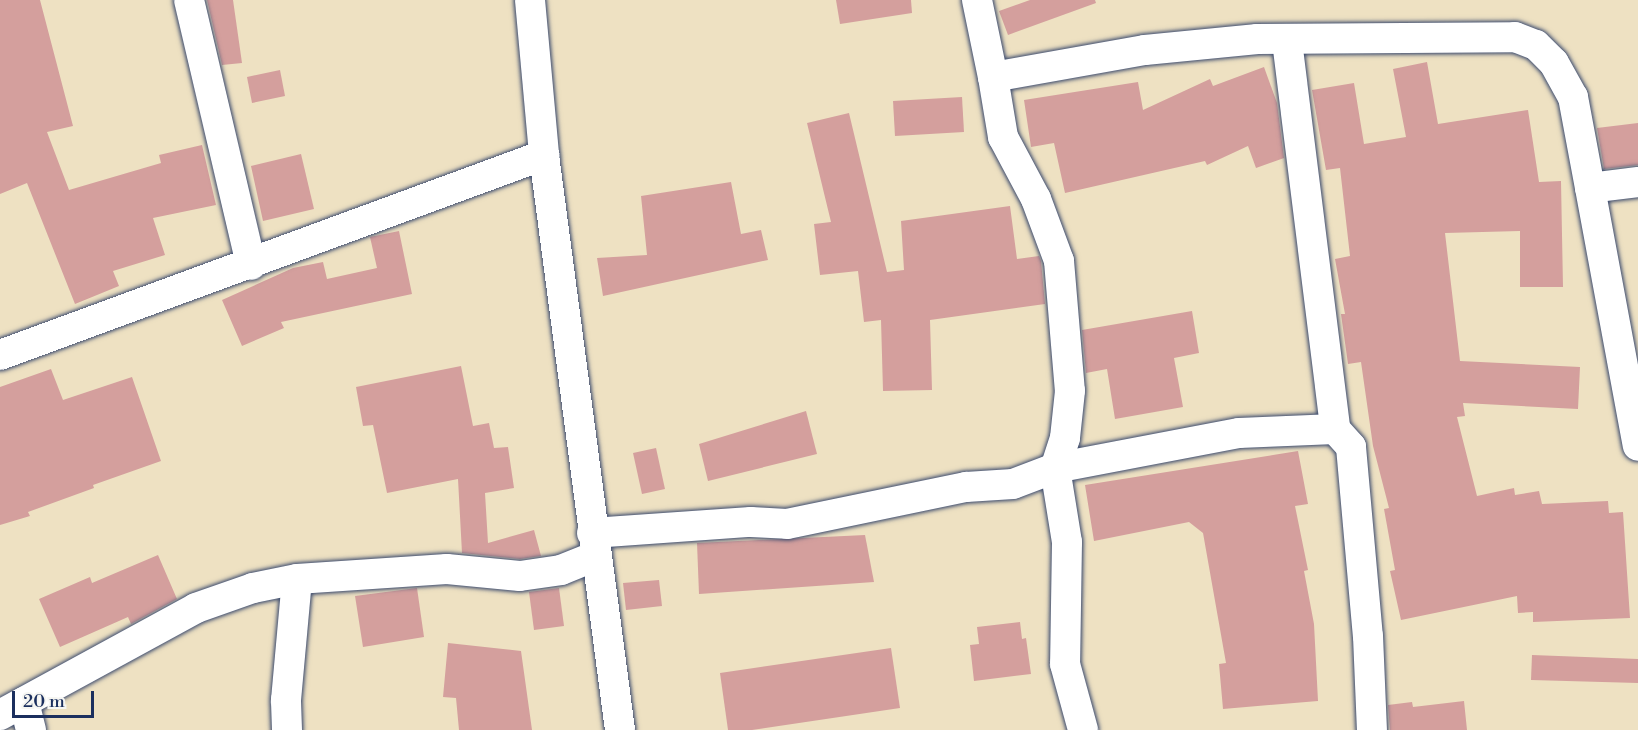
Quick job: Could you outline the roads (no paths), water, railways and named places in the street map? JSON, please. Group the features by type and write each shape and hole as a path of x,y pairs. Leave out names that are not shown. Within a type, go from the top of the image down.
{"street":[{"path":"189,0 251,265"},
{"path":"530,0 544,155 620,730"},
{"path":"977,0 1003,137 1036,199 1059,261 1070,391 1065,438 1055,468 1067,542 1065,664 1083,730"},
{"path":"993,76 1145,50 1257,39 1287,41 1435,35 1515,37 1536,45 1554,63 1573,97 1638,446"},
{"path":"1287,41 1335,429 1351,447 1368,636 1372,730"},
{"path":"0,355 251,265 544,155"},
{"path":"1590,188 1638,182"},
{"path":"18,716 196,608 253,588 297,579 447,569 520,576 561,570 594,544 751,522 786,524 966,487 1013,484 1055,468 1239,433 1335,429"},
{"path":"287,730 297,579"}]}
